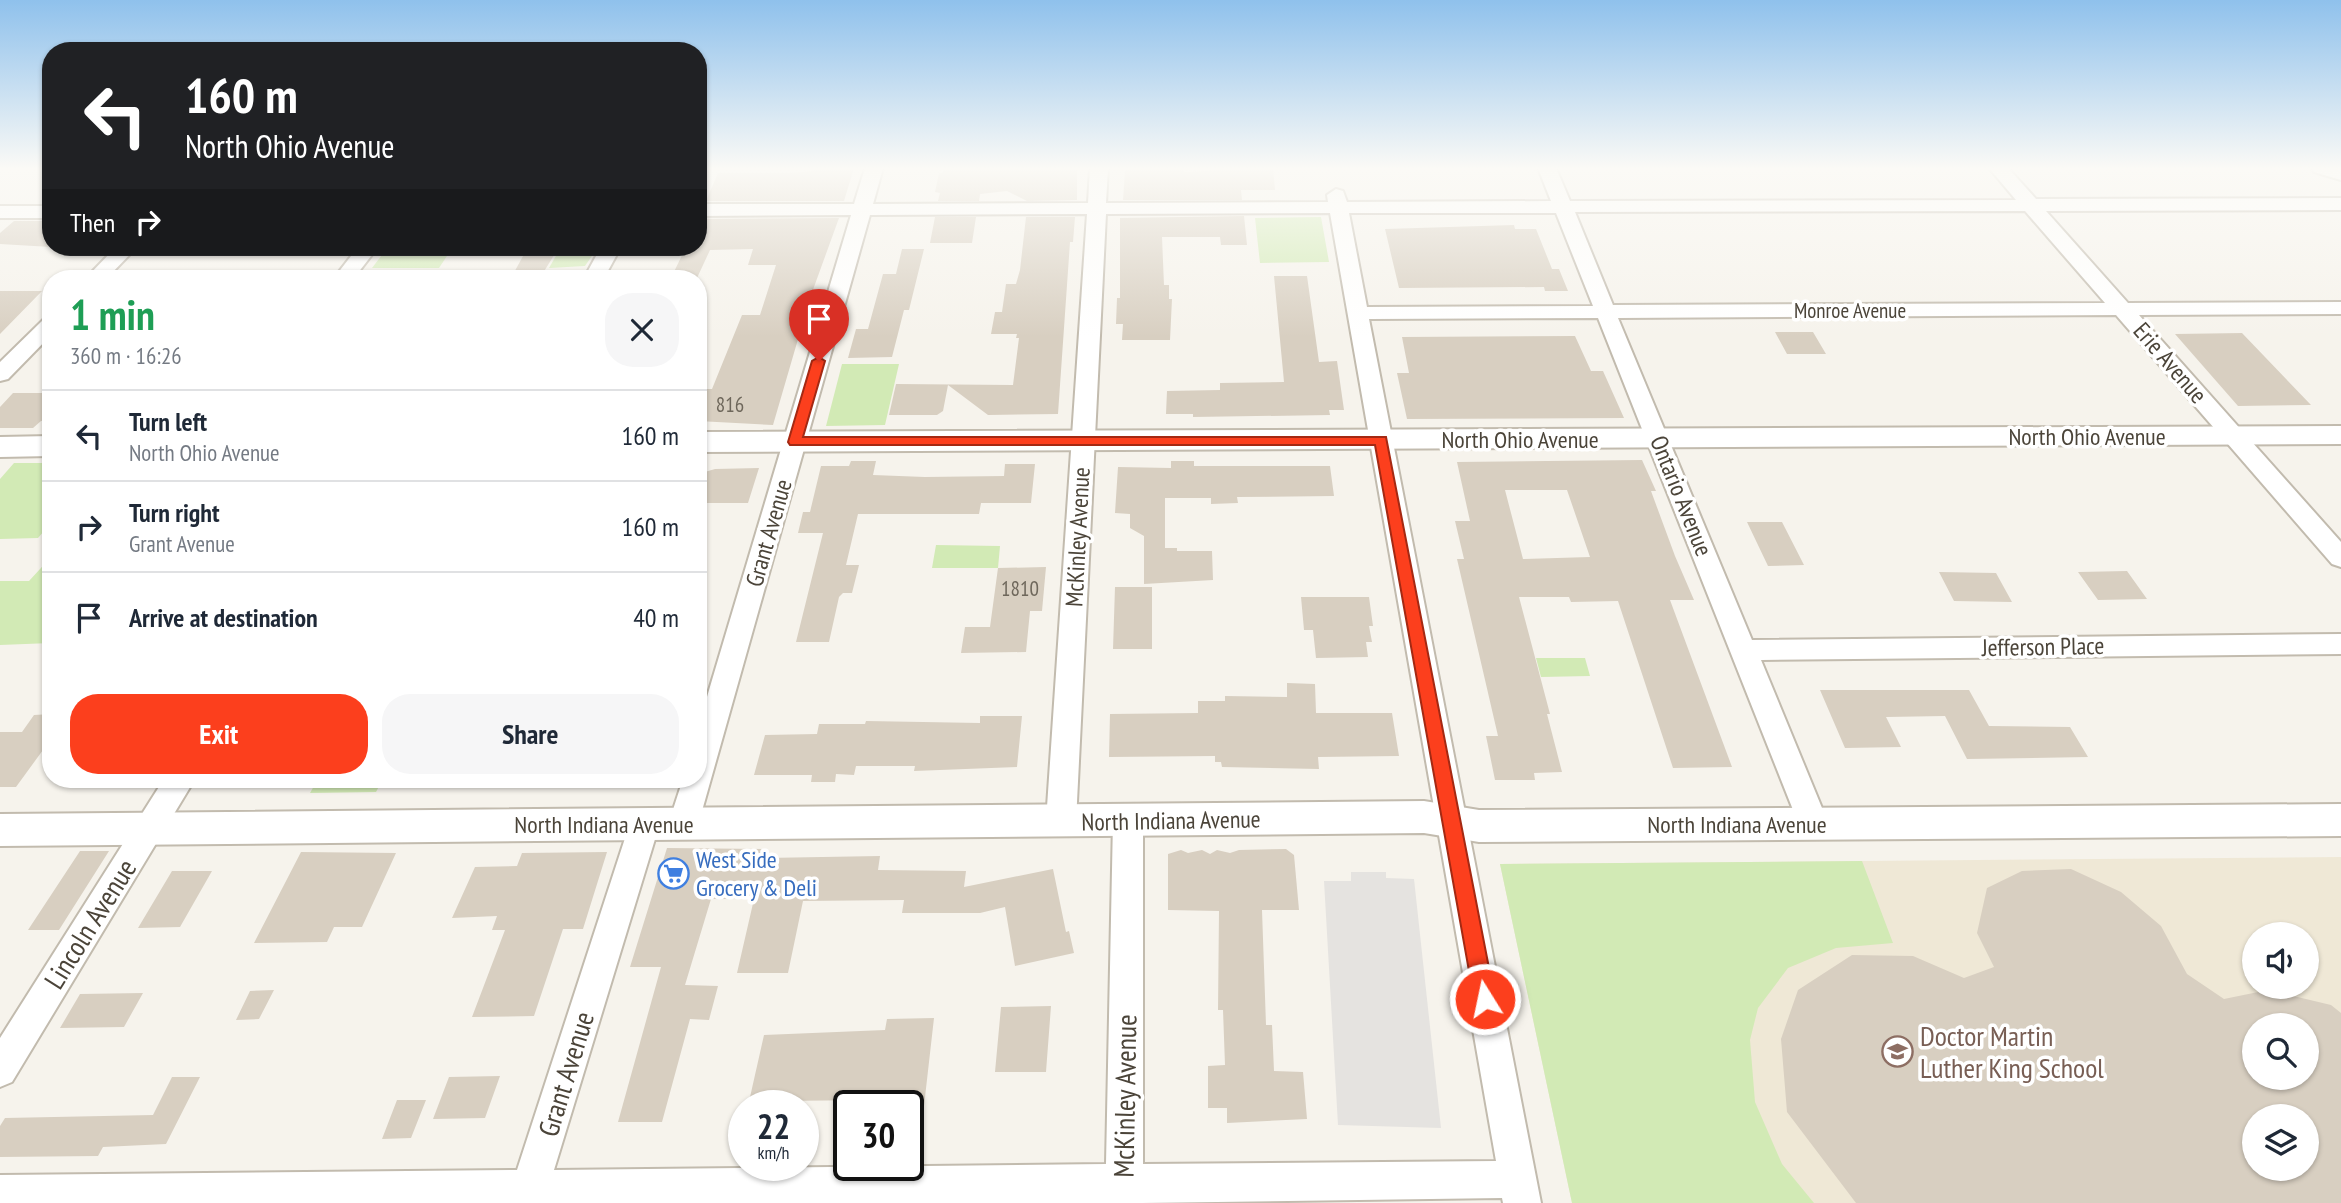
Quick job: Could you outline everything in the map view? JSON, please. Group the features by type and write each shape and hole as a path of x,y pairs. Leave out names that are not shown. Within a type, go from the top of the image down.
{"street":[{"name":"Grant Avenue","path":"707,747 859,224"},
{"name":"McKinley Avenue","path":"1061,822 1096,224"},
{"path":"0,1194 527,1196 1519,1191 1341,224"},
{"name":"Ontario Avenue","path":"1571,224 1815,825"},
{"name":"Erie Avenue","path":"2047,224 2341,558"},
{"path":"104,270 118,256"},
{"path":"350,270 361,256"},
{"name":"Monroe Avenue","path":"1359,313 2341,308"},
{"path":"0,374 42,332"},
{"name":"North Ohio Avenue","path":"707,442 2341,435"},
{"path":"3,450 42,447"},
{"name":"Jefferson Place","path":"1744,650 2341,644"},
{"name":"Lincoln Avenue","path":"0,1070 174,788"},
{"name":"Grant Avenue","path":"683,825 695,788"},
{"name":"North Indiana Avenue","path":"0,830 1424,817 1479,825 2341,820"},
{"name":"McKinley Avenue","path":"1124,1194 1128,821"},
{"name":"Grant Avenue","path":"527,1196 644,825"}],"shaded area":[{"name":"Doctor Martin Luther King School","path":"2341,857 2341,1203 1572,1203 1500,864"},
{"path":"1351,872 1386,872 1386,878 1414,879 1441,1128 1338,1125 1324,881 1351,881"}],"green space":[{"path":"1256,224 1322,224 1329,262 1260,263"},
{"path":"381,256 447,256 439,268 372,268"},
{"path":"556,256 592,256 585,266 549,268"},
{"path":"842,364 899,364 885,425 826,426"},
{"path":"14,463 42,463 42,533 38,538 0,539 0,479"},
{"path":"936,545 1000,546 998,568 932,568"},
{"path":"42,567 42,643 0,645 0,581 29,581"},
{"path":"1536,658 1585,658 1590,676 1541,677"},
{"path":"313,788 378,788 376,792 310,793"},
{"path":"1862,861 1893,943 1836,948 1788,968 1758,1008 1750,1040 1755,1102 1782,1164 1814,1203 1572,1203 1500,864"}],"building":[{"path":"10,224 42,224 42,246 0,244 0,233"},
{"path":"707,224 837,224 810,298 773,425 707,421 707,389 712,389 742,315 760,315 776,265 748,265 753,249 710,250 701,270 675,270 682,256 707,256"},
{"path":"934,224 975,224 972,243 930,243"},
{"path":"1025,224 1074,224 1073,242 1070,242 1058,414 988,415 948,385 943,411 937,415 889,415 896,384 1013,385 1019,338 1016,338 1017,334 991,334 995,312 1002,312 1006,284 1016,284"},
{"path":"1120,224 1245,224 1247,245 1221,245 1220,237 1162,237 1164,285 1169,285 1169,299 1172,299 1170,340 1122,340 1123,324 1116,324 1117,298 1120,298"},
{"path":"1514,225 1515,229 1536,229 1552,269 1559,269 1568,291 1545,291 1544,287 1399,288 1385,229"},
{"path":"902,249 924,249 909,310 904,310 892,357 848,358 856,329 868,329 883,274 896,274"},
{"path":"523,256 553,256 545,270 515,270"},
{"path":"1274,276 1307,276 1319,362 1337,361 1344,410 1329,410 1330,415 1193,417 1193,414 1166,414 1167,391 1220,390 1220,383 1284,382"},
{"path":"0,291 42,291 0,334"},
{"path":"1775,332 1813,332 1826,354 1787,354"},
{"path":"2242,333 2311,405 2238,406 2175,334"},
{"path":"1575,336 1591,371 1603,371 1624,418 1407,419 1397,373 1409,373 1402,337"},
{"path":"13,393 42,393 42,421 33,428 0,428 0,407"},
{"path":"1642,460 1656,491 1651,491 1675,556 1694,600 1670,600 1732,767 1673,768 1618,601 1571,602 1569,597 1519,597 1550,714 1547,714 1562,772 1534,773 1535,780 1495,780 1486,736 1498,736 1457,559 1464,559 1455,521 1470,521 1457,462","holes":["1505,490 1567,490 1590,557 1523,559"]},
{"path":"851,461 876,461 873,475 925,477 1004,476 1005,464 1035,464 1031,503 981,503 979,514 858,514 846,565 859,565 852,593 843,593 839,597 829,642 796,642 823,533 798,533 803,512 810,512 821,466 849,466"},
{"path":"1171,461 1194,461 1194,466 1330,466 1334,496 1237,497 1238,503 1211,504 1211,498 1165,498 1165,548 1177,548 1177,551 1212,551 1213,580 1144,584 1144,536 1130,528 1130,514 1115,513 1118,467 1171,468"},
{"path":"759,468 748,503 707,503 707,471"},
{"path":"1747,522 1782,522 1804,565 1768,566"},
{"path":"1046,567 1042,611 1030,611 1026,652 961,653 965,627 990,627 998,568"},
{"path":"2127,571 2147,599 2098,600 2078,572"},
{"path":"1939,572 1996,573 2012,602 1954,601"},
{"path":"1115,587 1152,587 1152,649 1113,649"},
{"path":"1301,597 1369,597 1373,626 1369,626 1372,642 1366,642 1368,657 1316,658 1313,630 1304,630"},
{"path":"1287,683 1315,684 1316,713 1392,713 1399,756 1318,757 1319,769 1222,767 1221,762 1215,762 1215,756 1109,757 1110,714 1198,713 1198,701 1225,701 1225,696 1287,697"},
{"path":"1820,690 1969,690 1989,726 2070,727 2088,757 1967,759 1945,716 1886,717 1901,747 1845,748"},
{"path":"34,715 42,715 42,751 16,787 0,787 0,732 22,732"},
{"path":"980,716 1022,716 1017,767 914,771 915,766 856,766 854,775 836,774 835,782 811,782 812,775 754,775 765,735 817,734 819,724 865,724 866,721 980,723"},
{"path":"667,848 767,849 765,858 880,856 878,870 966,871 964,887 1053,869 1066,932 1069,931 1074,953 1015,966 1005,907 980,913 902,913 904,900 803,901 788,973 737,973 754,899 711,899 685,985 718,986 709,1020 690,1019 662,1122 618,1122 661,967 630,967"},
{"path":"1286,849 1294,855 1299,910 1262,910 1266,1025 1272,1025 1274,1071 1303,1072 1307,1119 1227,1123 1227,1108 1208,1108 1208,1066 1225,1065 1223,1010 1218,1010 1219,911 1168,910 1168,854 1181,850 1188,853 1202,850 1210,854 1217,850 1230,853 1239,850"},
{"path":"80,851 109,851 59,930 28,930"},
{"path":"301,852 396,853 362,927 334,927 327,942 254,943"},
{"path":"607,852 583,929 563,929 534,1016 472,1017 505,930 492,930 497,916 452,918 475,867 517,866 522,853"},
{"path":"2071,869 2121,892 2161,926 2187,974 2224,999 2242,995 2242,999 2306,999 2331,1005 2341,1013 2341,1203 1856,1203 1787,1112 1781,1039 1798,990 1852,955 1913,956 1964,978 1994,967 1977,933 1987,888 2022,871"},
{"path":"172,871 212,871 180,927 138,928"},
{"path":"274,990 259,1019 236,1020 250,991"},
{"path":"143,993 124,1027 60,1028 80,994"},
{"path":"1051,1006 1046,1072 995,1072 1001,1007"},
{"path":"934,1018 924,1106 924,1090 833,1090 833,1100 819,1101 819,1090 752,1090 764,1035 885,1030 887,1019"},
{"path":"500,1076 485,1118 433,1119 449,1077"},
{"path":"172,1077 200,1077 166,1144 103,1147 98,1156 0,1157 0,1126 5,1118 153,1115"},
{"path":"397,1100 426,1100 411,1138 382,1139"}],"place":[{"name":"West Side Grocery & Deli","path":"673,874"},
{"name":"Doctor Martin Luther King School","path":"1897,1052"}],"route":[{"path":"819,361 795,442 1381,440 1485,999"}]}
